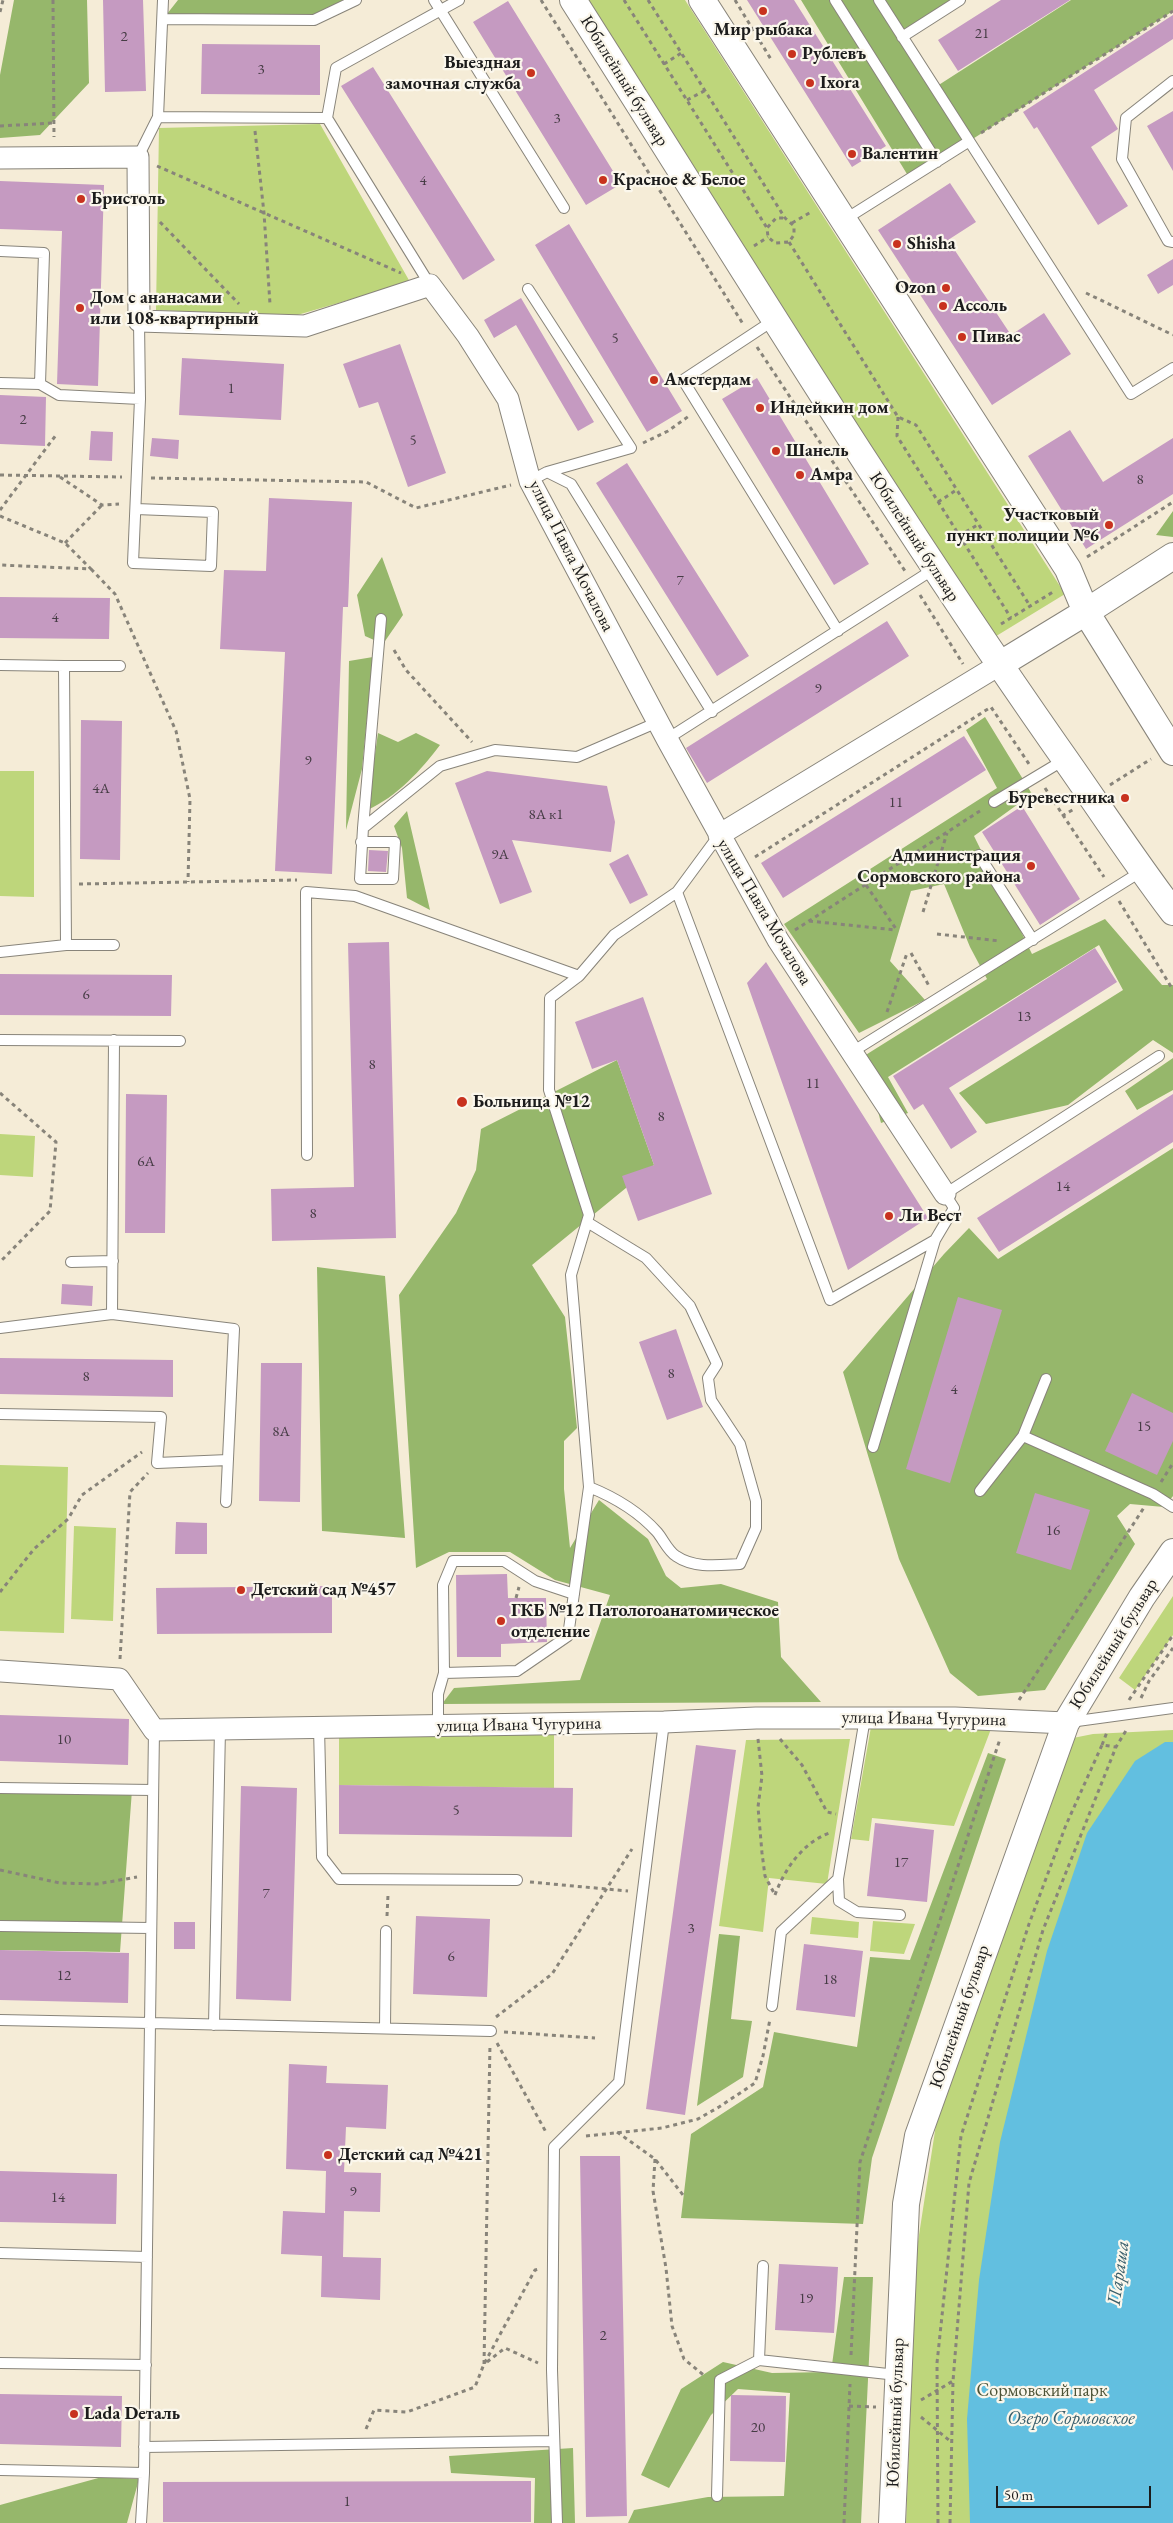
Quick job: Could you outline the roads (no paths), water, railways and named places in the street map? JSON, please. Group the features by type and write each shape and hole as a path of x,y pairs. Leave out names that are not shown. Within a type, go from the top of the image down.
{"street":[{"name":"Юбилейный бульвар","path":"573,0 934,569 998,665 1142,871 1173,912"},
{"path":"702,0 1068,569 1086,612 1164,754"},
{"path":"0,158 138,157 139,321 305,326 430,285"},
{"name":"улица Павла Мочалова","path":"430,285 468,336 508,399 538,476 662,731 778,940 945,1194"},
{"path":"719,835 1086,612 1173,556"},
{"path":"973,680 1014,686"},
{"path":"1142,871 1173,886"},
{"name":"Юбилейный бульвар","path":"892,2523 906,2204 918,2136 1066,1722 1142,1597 1173,1552"},
{"path":"0,1671 119,1679 154,1730"},
{"name":"улица Ивана Чугурина","path":"154,1730 664,1722 756,1718 1066,1722"}],"lane":[{"path":"138,157 158,117 163,0"},
{"path":"163,19 314,20 356,0"},
{"path":"434,0 564,208"},
{"path":"430,285 326,118 336,68 459,0"},
{"path":"835,0 937,162"},
{"path":"879,0 1130,394 1173,368"},
{"path":"902,37 960,0"},
{"path":"1173,80 1126,118 1122,159 1168,241 1173,242"},
{"path":"158,117 326,118"},
{"path":"843,220 968,142"},
{"path":"0,251 44,253 40,384"},
{"path":"528,288 631,448 538,476"},
{"path":"776,319 683,380 838,631"},
{"path":"136,509 213,512 211,566 134,563 140,398 139,321"},
{"path":"0,383 40,384 59,396 140,398"},
{"path":"538,476 571,484 712,712"},
{"path":"363,828 440,766 496,750 577,757 662,731 712,712 934,569"},
{"path":"361,842 395,842 393,879 360,879 361,842 380,622"},
{"path":"0,665 120,666"},
{"path":"64,666 66,945"},
{"path":"994,802 1065,759"},
{"path":"444,1673 516,1671 568,1636 589,1487 571,1275 589,1215 549,1090 550,998 579,976 614,935 677,892 719,835"},
{"path":"979,856 1029,942"},
{"path":"852,1052 1142,871"},
{"path":"307,1155 306,892 355,896 579,976"},
{"path":"677,892 830,1300 935,1240"},
{"path":"0,952 66,945 114,945"},
{"path":"0,1040 180,1041"},
{"path":"112,1314 114,1040"},
{"path":"873,1447 935,1240 954,1208 945,1194 1159,1056"},
{"path":"587,1222 646,1258 690,1306 717,1364 708,1378 711,1400 740,1444 756,1501 756,1528 740,1564 705,1566 676,1556 656,1531 631,1510 608,1495 589,1487"},
{"path":"71,1262 113,1261"},
{"path":"0,1328 112,1314 234,1329 226,1502"},
{"path":"980,1491 1023,1436 1046,1379"},
{"path":"0,1414 161,1417 157,1463 228,1460"},
{"path":"1023,1436 1153,1494 1173,1508"},
{"path":"438,1726 438,1694 444,1673 443,1585 453,1561 504,1561 535,1581 574,1594"},
{"path":"1066,1722 1173,1708"},
{"path":"865,1718 838,1879 839,1901 858,1912 900,1915"},
{"path":"556,2523 552,2370 554,2147 619,2082 664,1722"},
{"path":"319,1727 322,1857 339,1879 517,1880"},
{"path":"214,2025 220,1729"},
{"path":"141,2523 146,2365 154,1730"},
{"path":"0,1788 153,1790"},
{"path":"772,2006 781,1932 838,1879"},
{"path":"0,1926 151,1928"},
{"path":"385,2028 386,1931"},
{"path":"0,2020 491,2031"},
{"path":"0,2253 147,2257"},
{"path":"759,2360 763,2266"},
{"path":"717,2496 720,2380 759,2360 897,2375"},
{"path":"0,2363 146,2365"},
{"path":"144,2447 365,2442 554,2441"},
{"path":"0,2470 144,2473"}],"water":[{"name":"Озеро Сормовское","path":"1165,1742 1173,1742 1173,2523 970,2523 967,2419 979,2280 1000,2142 1047,1951 1087,1833 1135,1761"}],"place":[{"name":"Мир рыбака","path":"763,11"},
{"name":"Рублевъ","path":"792,54"},
{"name":"Выездная замочная служба","path":"531,73"},
{"name":"Ixora","path":"810,83"},
{"name":"Валентин","path":"852,154"},
{"name":"Красное & Белое","path":"603,180"},
{"name":"Бристоль","path":"81,199"},
{"name":"Shisha","path":"897,244"},
{"name":"Ozon","path":"946,288"},
{"name":"Ассоль","path":"943,306"},
{"name":"Дом с ананасами или 108-квартирный","path":"80,308"},
{"name":"Пивас","path":"962,337"},
{"name":"Амстердам","path":"654,380"},
{"name":"Индейкин дом","path":"760,408"},
{"name":"Шанель","path":"776,451"},
{"name":"Амра","path":"800,475"},
{"name":"Участковый пункт полиции №6","path":"1109,525"},
{"name":"Буревестника","path":"1125,798"},
{"name":"Администрация Сормовского района","path":"1031,866"},
{"name":"Больница №12","path":"462,1102"},
{"name":"Ли Вест","path":"889,1216"},
{"name":"Детский сад №457","path":"241,1590"},
{"name":"ГКБ №12 Патологоанатомическое отделение","path":"501,1621"},
{"name":"Детский сад №421","path":"328,2155"},
{"name":"Lada Dеталь","path":"74,2414"}],"water label":[{"name":"Параша","path":"1119,2273"}],"park label":[{"name":"Сормовский парк","path":"1042,2391"}]}
